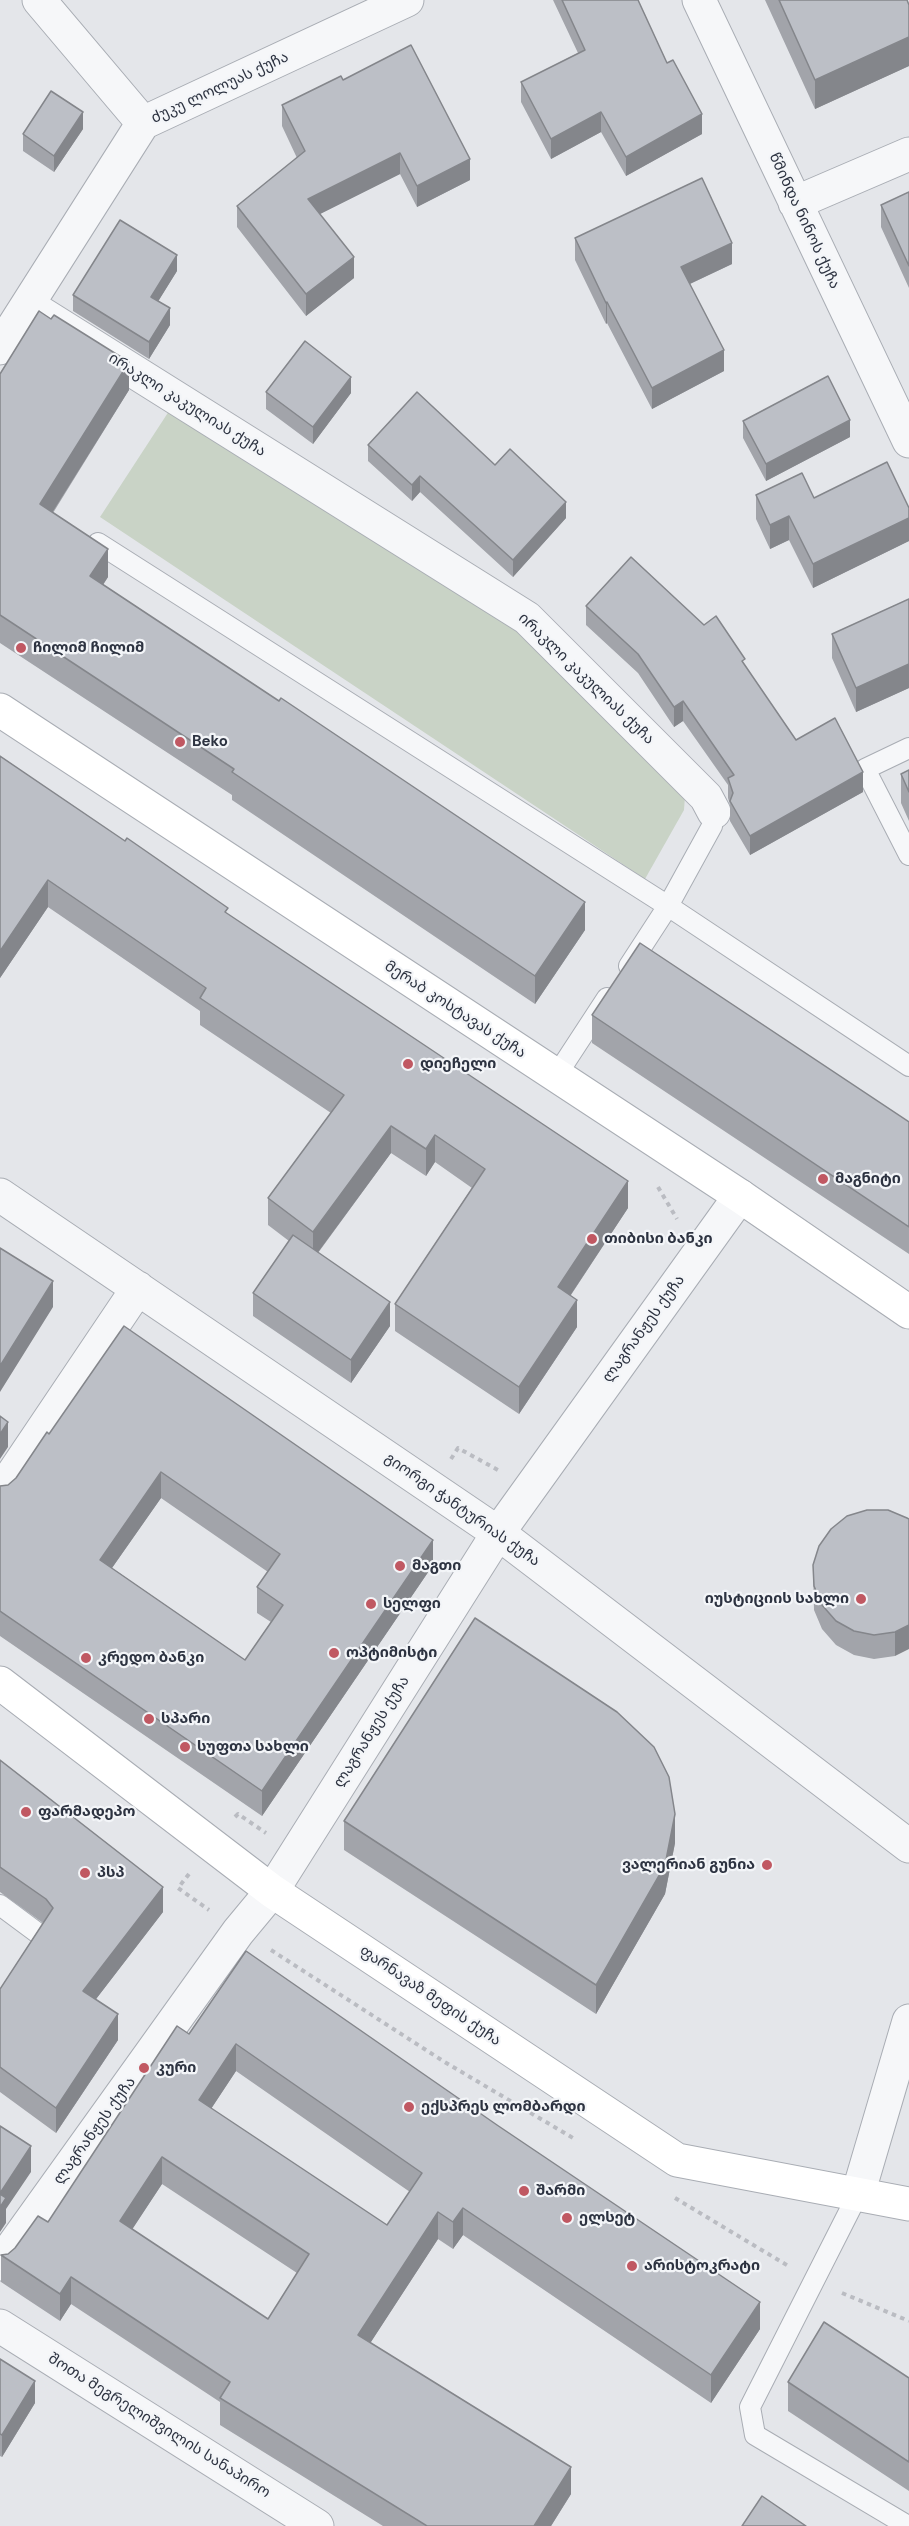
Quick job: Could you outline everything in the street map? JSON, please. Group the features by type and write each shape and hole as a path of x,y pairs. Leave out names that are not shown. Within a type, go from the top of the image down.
{"main road":[{"name":"მერაბ კოსტავას ქუჩა","path":"0,710 740,1196 909,1312"},
{"name":"ფარნავაზ მეფის ქუჩა","path":"0,1683 272,1891 677,2160 909,2204"}],"street":[{"path":"39,0 144,123"},
{"name":"ძუკუ ლოლუას ქუჩა","path":"0,348 144,123 407,0"},
{"name":"წმინდა ნინოს ქუჩა","path":"699,0 909,441"},
{"path":"795,203 909,154"},
{"name":"ირაკლი კაკულიას ქუჩა","path":"28,305 527,618 706,797 714,812"},
{"name":"გიორგი ჭანტურიას ქუჩა","path":"0,1195 498,1533 909,1846"},
{"name":"ლაგრანჟეს ქუჩა","path":"0,2265 231,1941 272,1891 498,1533 740,1196"},
{"path":"0,1493 138,1288"},
{"path":"858,2194 909,2021"},
{"name":"შოთა მეგრელიშვილის სანაპირო","path":"0,2325 317,2526"}],"lane":[{"path":"98,543 668,906 909,1066"},
{"path":"909,748 865,769 909,855"},
{"name":"ირაკლი კაკულიას ქუჩა","path":"556,1076 668,906 712,826 714,812"},
{"path":"0,1905 39,1934"},
{"path":"858,2194 750,2407 755,2435 908,2526"}],"shaded area":[{"path":"171,408 523,628 685,796 684,810 645,879 100,517"}],"building":[{"path":"562,0 638,0 667,63 673,60 702,114 626,157 601,112 551,139 521,82 585,50"},
{"path":"779,0 907,0 909,37 815,80"},
{"path":"411,45 470,159 417,186 400,153 308,199 354,257 306,294 237,206 305,151 282,105 341,76 343,80"},
{"path":"51,91 83,112 54,156 23,134"},
{"path":"702,178 732,243 681,267 724,350 652,388 606,303 575,238"},
{"path":"909,192 909,266 881,205"},
{"path":"120,220 177,255 151,297 170,308 149,342 73,295"},
{"path":"39,311 51,319 54,315 129,362 40,504 108,549 90,576 279,701 281,698 585,902 535,976 232,772 234,769 0,615 0,374"},
{"path":"305,341 351,377 313,427 266,392"},
{"path":"828,376 850,420 766,464 743,421"},
{"path":"417,392 495,465 510,449 566,502 513,560 420,476 412,485 368,445"},
{"path":"887,462 909,508 909,518 813,564 789,516 770,525 756,495 802,473 814,498"},
{"path":"631,557 704,625 716,616 745,659 742,661 796,740 835,718 863,772 750,836 730,801 733,793 728,778 734,775 683,701 674,707 638,654 586,606"},
{"path":"909,599 909,664 856,688 832,634"},
{"path":"0,756 125,841 127,838 228,908 225,912 628,1181 558,1287 577,1300 519,1387 395,1304 485,1169 435,1135 426,1149 391,1126 313,1232 268,1198 344,1095 200,998 206,988 48,880 0,951"},
{"path":"909,770 909,792 901,774"},
{"path":"640,943 909,1122 909,1227 592,1015"},
{"path":"293,1235 390,1302 351,1360 253,1293"},
{"path":"0,1248 53,1281 0,1366"},
{"path":"124,1326 433,1540 262,1791 0,1611 0,1486 8,1485 16,1478 47,1432 49,1434","holes":["161,1472 280,1554 257,1587 283,1605 245,1660 100,1560"]},
{"path":"0,1416 8,1422 0,1434"},
{"name":"იუსტიციის სახლი","path":"867,1510 888,1510 909,1519 909,1625 895,1632 874,1635 854,1631 836,1621 822,1605 814,1586 813,1565 819,1546 831,1529 847,1516"},
{"path":"475,1618 617,1712 654,1747 669,1777 675,1814 665,1865 596,1985 344,1821"},
{"path":"0,1760 163,1887 83,1991 118,2014 56,2108 0,2067 0,1989 53,1908 46,1899 0,1867"},
{"path":"246,1951 497,2125 760,2302 711,2375 463,2208 453,2222 438,2212 358,2335 571,2467 534,2526 427,2526 220,2398 230,2382 71,2277 60,2294 1,2255 8,2254 15,2248 38,2216 48,2222 177,2026 189,2034","holes":["236,2044 422,2173 387,2225 199,2100","162,2157 309,2254 268,2319 120,2221"]},
{"path":"0,2126 31,2146 0,2193"},
{"path":"0,2194 6,2198 0,2207"},
{"path":"824,2322 909,2378 909,2462 788,2382"},
{"path":"0,2359 35,2381 2,2435 0,2434"},
{"path":"762,2496 806,2526 742,2526"}],"place":[{"name":"ჩილიმ ჩილიმ","path":"21,648"},
{"name":"Beko","path":"180,742"},
{"name":"დიეჩელი","path":"408,1064"},
{"name":"მაგნიტი","path":"823,1179"},
{"name":"თიბისი ბანკი","path":"592,1239"},
{"name":"მაგთი","path":"400,1566"},
{"name":"იუსტიციის სახლი","path":"861,1599"},
{"name":"სელფი","path":"371,1604"},
{"name":"ოპტიმისტი","path":"334,1653"},
{"name":"კრედო ბანკი","path":"86,1658"},
{"name":"სპარი","path":"149,1719"},
{"name":"სუფთა სახლი","path":"185,1747"},
{"name":"ფარმადეპო","path":"26,1812"},
{"name":"ვალერიან გუნია","path":"767,1865"},
{"name":"პსპ","path":"85,1873"},
{"name":"კური","path":"144,2068"},
{"name":"ექსპრეს ლომბარდი","path":"409,2107"},
{"name":"შარმი","path":"524,2191"},
{"name":"ელსეტ","path":"567,2218"},
{"name":"არისტოკრატი","path":"632,2266"}]}
